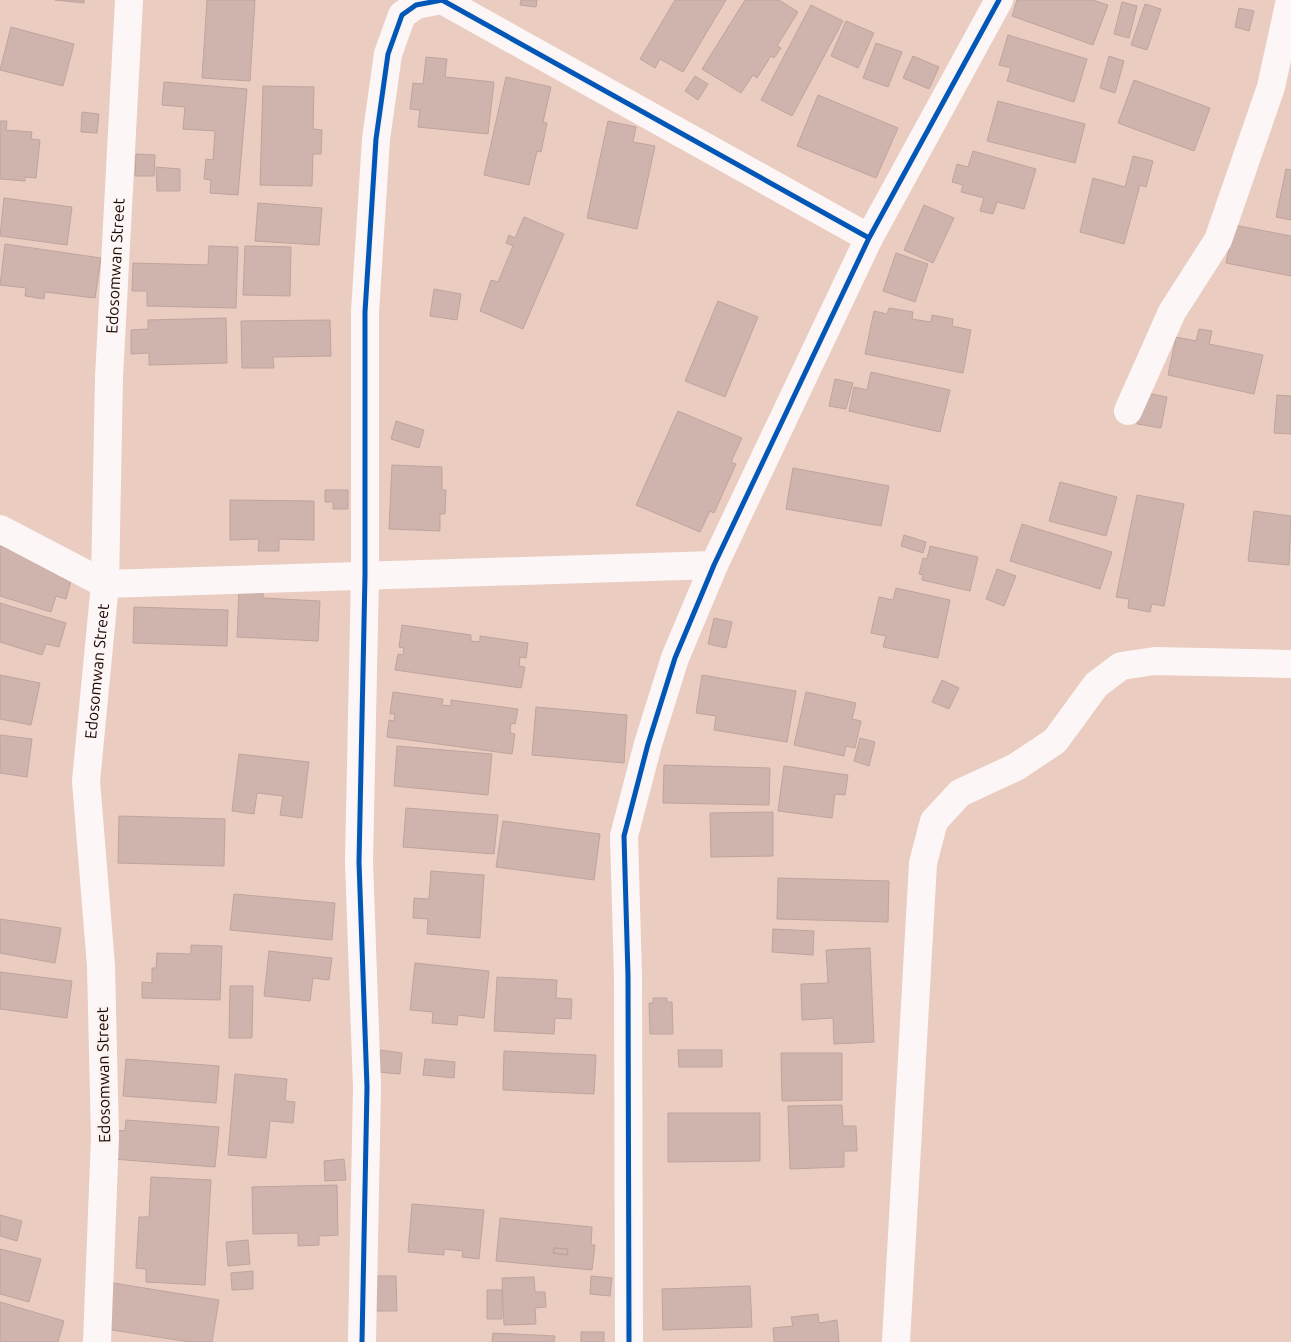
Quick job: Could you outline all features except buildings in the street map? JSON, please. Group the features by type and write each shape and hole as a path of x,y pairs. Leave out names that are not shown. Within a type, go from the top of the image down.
{"street":[{"name":"Edosomwan Street","path":"97,1342 105,1137 101,966 86,781 105,584 109,377 129,0"},
{"path":"362,1342 367,1087 360,862 365,575 365,312 376,139 388,54 402,15 416,6 442,0 870,238"},
{"path":"629,1342 628,976 624,836 648,744 675,658 714,565 870,238 999,0"},
{"path":"1128,411 1172,312 1218,240 1271,87 1290,0"},
{"path":"0,529 105,584 714,565"},
{"path":"896,1342 923,863 934,821 960,794 1016,768 1055,741 1096,685 1121,666 1155,661 1291,664"}],"cycle path":[{"path":"362,1342 367,1087 359,862 365,575 365,312 376,139 388,54 402,15 416,5 442,0 869,238"},
{"path":"629,1342 628,976 624,836 648,744 675,658 714,565 869,238 999,0"}]}
